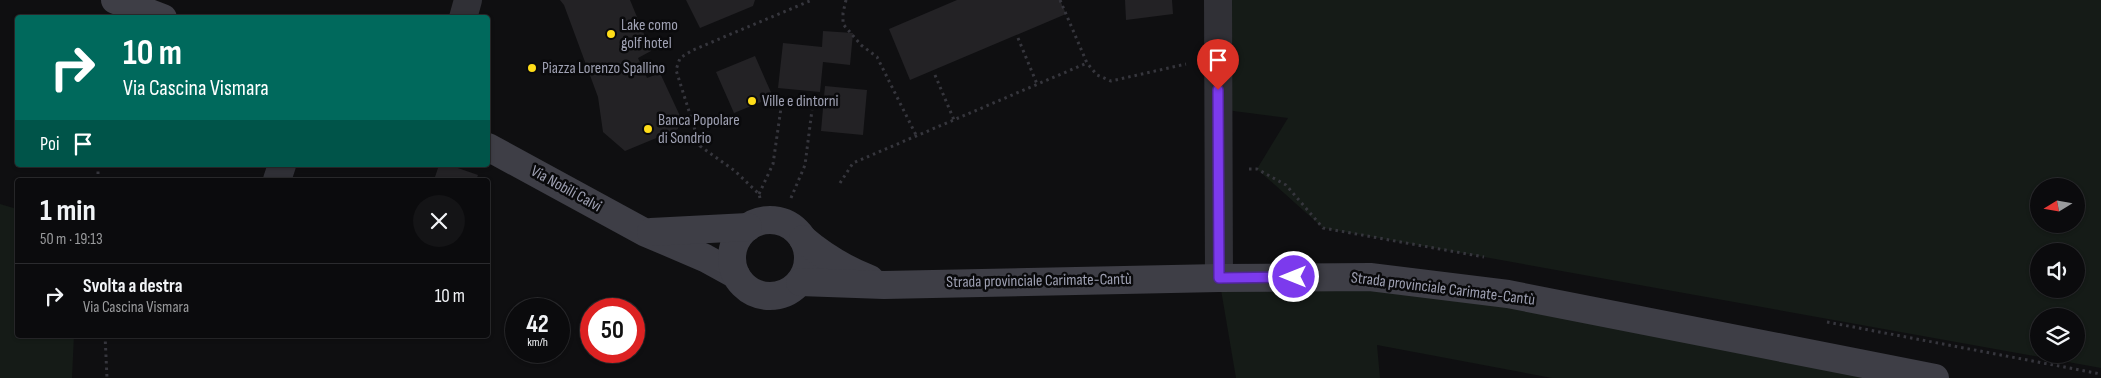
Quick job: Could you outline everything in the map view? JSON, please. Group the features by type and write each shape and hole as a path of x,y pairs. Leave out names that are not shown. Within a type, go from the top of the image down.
{"main road":[{"path":"115,0 155,15"},
{"name":"Via Nobili Calvi","path":"490,148 644,232 705,258 736,275"},
{"path":"644,232 782,222 797,232 803,239 808,252 807,270 800,282 788,292 780,295 766,296 750,290 736,275 733,264 733,251 737,239 756,224"},
{"name":"Strada provinciale Carimate-Cantù","path":"803,239 824,256 846,270 884,285"},
{"name":"Strada provinciale Carimate-Cantù","path":"800,282 884,285 1370,277 1508,294 1936,378"}],"street":[{"path":"464,15 468,0"},
{"path":"1218,0 1219,278"}],"path":[{"path":"759,194 735,170 700,146 676,70 680,58 693,50 812,0"},
{"path":"846,0 843,13 844,24 861,45 877,57 917,136"},
{"path":"1060,0 1087,64 1097,75 1111,81 1174,68 1218,54"},
{"path":"1018,38 1037,84"},
{"path":"840,183 853,164 1087,64"},
{"path":"935,75 954,120"},
{"path":"756,224 759,194 773,164 782,101"},
{"path":"792,198 805,165 812,110"},
{"path":"1218,168 1257,169 1286,185 1323,228 1486,257"},
{"path":"1818,320 2101,374"},
{"path":"105,338 106,378"}],"shaded area":[{"path":"1220,0 2101,0 2101,368 2073,363 2085,363 2085,308 2030,308 2030,355 1323,228 1257,169 1288,118 1218,109"},
{"path":"0,204 15,208 15,338 74,338 72,378 0,378"},
{"path":"1370,277 1935,378 1552,378 1377,345 1380,378 1236,378 1219,278"}],"building":[{"path":"560,0 630,0 651,51 638,58 647,78 660,73 680,116 678,129 625,151 603,132 598,97 564,5"},
{"path":"686,0 755,0 753,6 700,28"},
{"path":"957,0 1060,0 1066,14 910,80 889,29"},
{"path":"1125,0 1172,0 1173,14 1126,20"},
{"path":"823,31 853,33 850,65 823,62 820,92 778,88 783,43 822,47"},
{"path":"755,56 773,97 734,113 716,72"},
{"path":"825,86 867,90 863,135 821,131"},
{"path":"438,167 455,167 478,175 477,178 435,178"}],"place":[{"name":"Lake como golf hotel","path":"611,34"},
{"name":"Piazza Lorenzo Spallino","path":"532,68"},
{"name":"Ville e dintorni","path":"752,101"},
{"name":"Banca Popolare di Sondrio","path":"648,129"}],"route":[{"path":"1218,90 1219,278 1294,277"}]}
